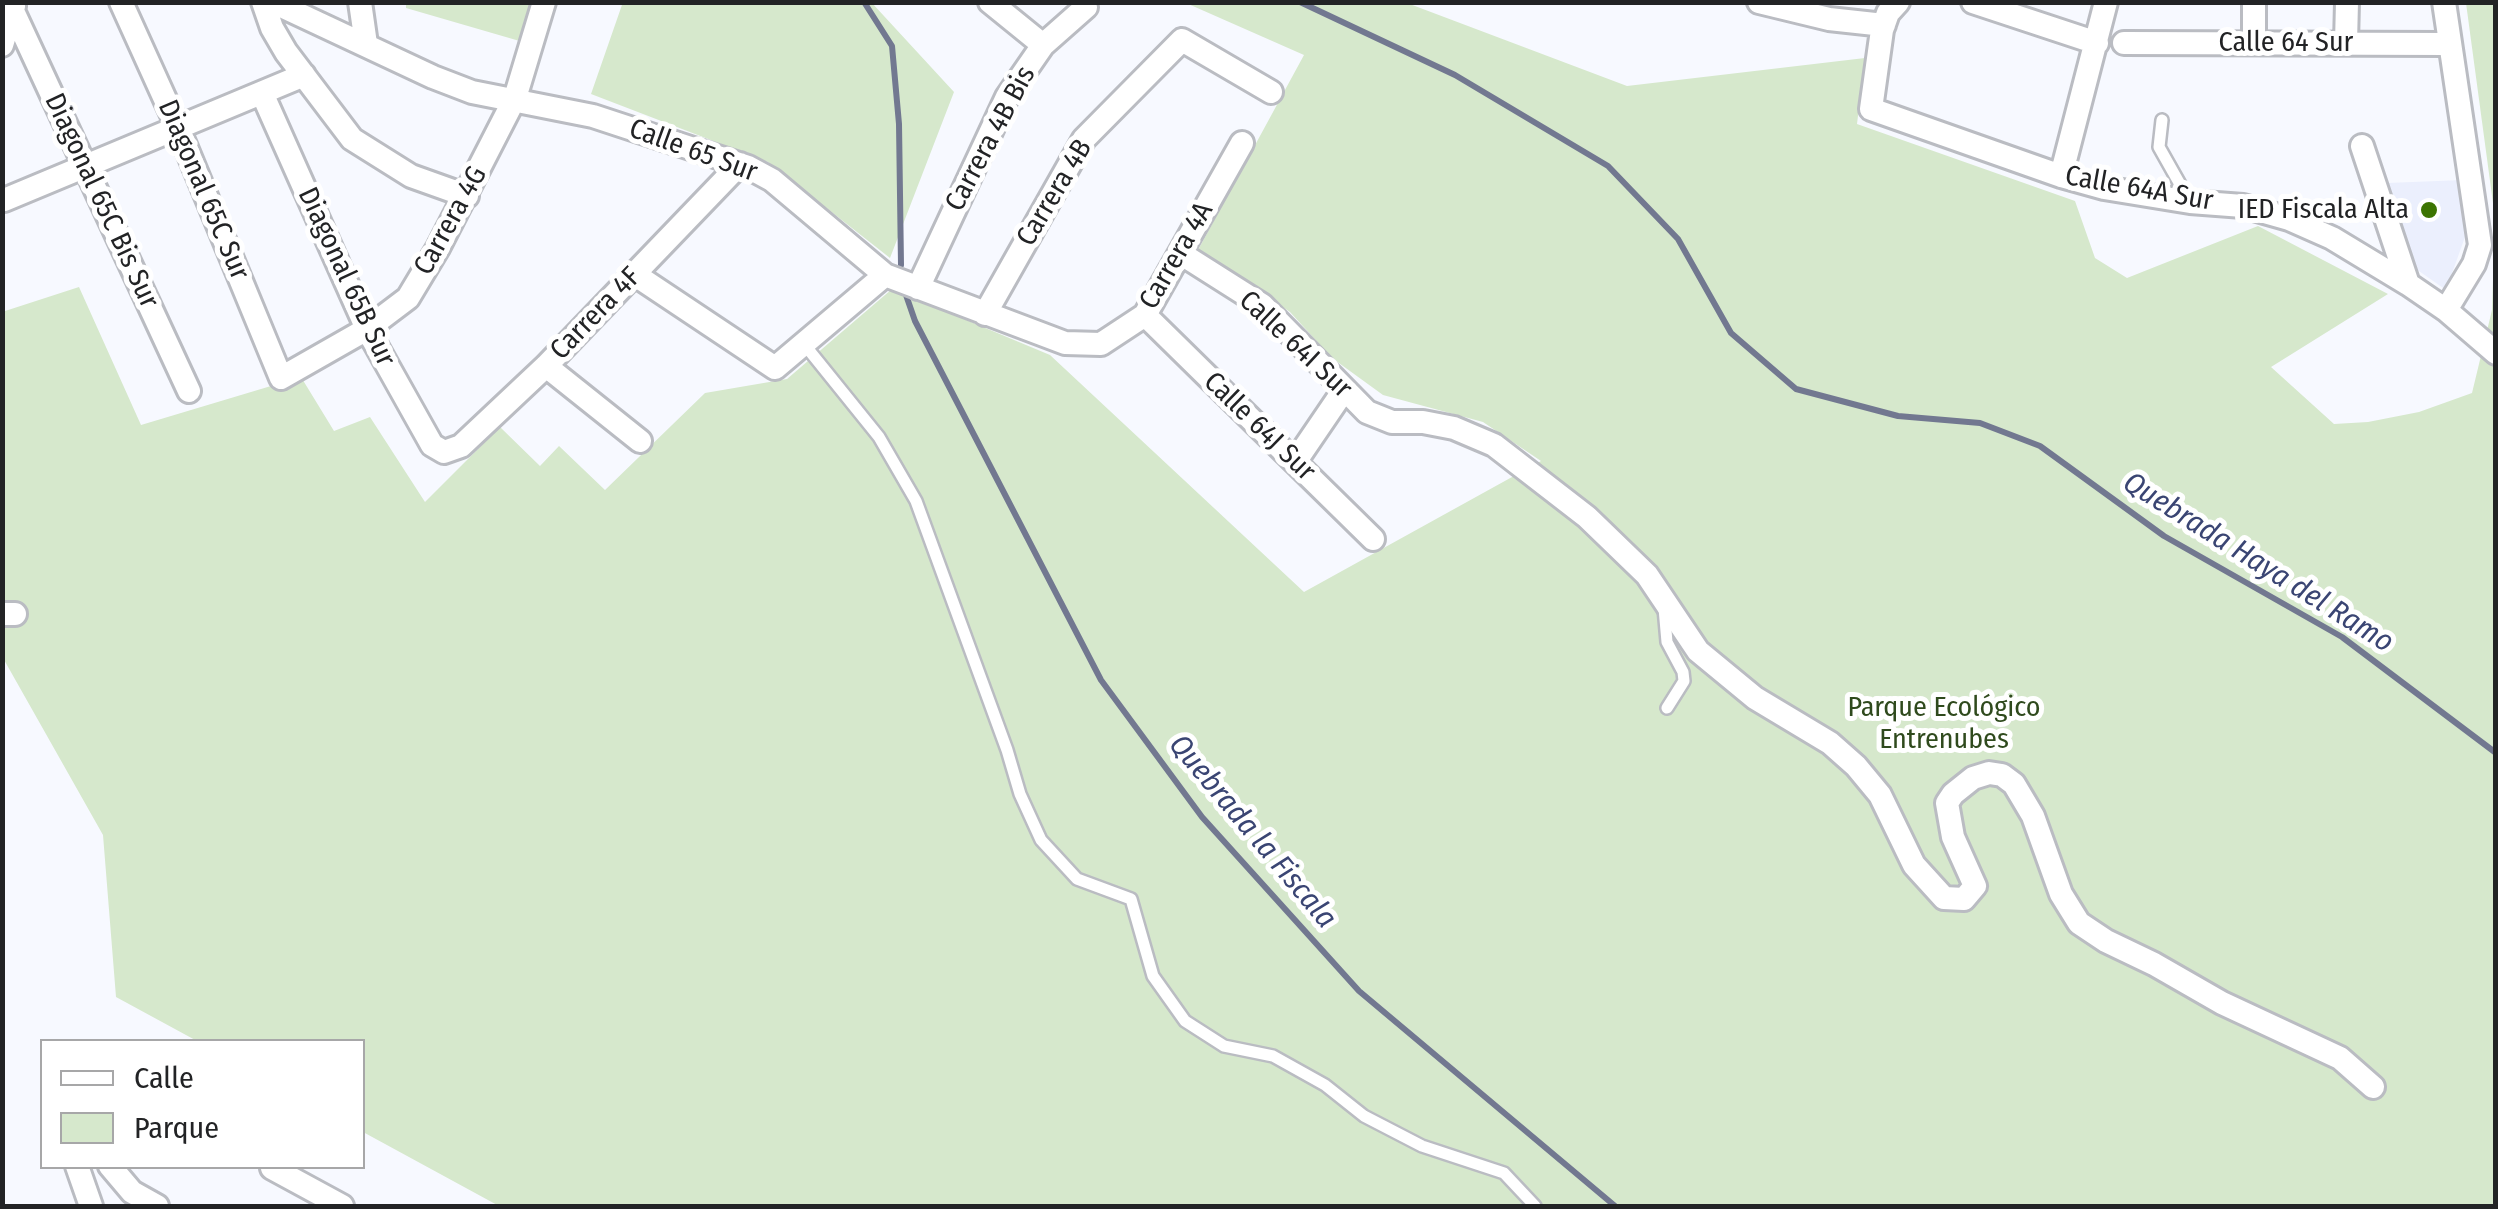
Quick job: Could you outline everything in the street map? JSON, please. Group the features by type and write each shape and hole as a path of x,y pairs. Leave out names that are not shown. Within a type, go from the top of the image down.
{"street":[{"name":"Diagonal 65C Sur","path":"121,2 178,128 281,378"},
{"path":"263,2 272,28 352,139 411,176 466,196"},
{"name":"Calle 65 Sur","path":"274,2 472,92 593,116 740,164 772,180 885,275 1065,343 1089,345"},
{"path":"360,2 366,44"},
{"name":"Carrera 4G","path":"281,378 367,330 408,298 516,98 544,2"},
{"path":"990,2 1042,45"},
{"path":"1758,2 1884,24 1898,2"},
{"path":"1972,2 2097,43"},
{"path":"2060,176 2106,2"},
{"path":"2254,2 2254,43"},
{"path":"2346,43 2347,2"},
{"path":"2444,2 2447,44 2480,245 2474,264 2446,310"},
{"path":"2,46 13,7"},
{"name":"Diagonal 65C Bis Sur","path":"13,7 189,391"},
{"name":"Carrera 4B Bis","path":"918,288 1007,97 1042,45 1086,7"},
{"name":"Calle 64A Sur","path":"1884,24 1871,109 2104,188 2243,206 2289,218 2332,238 2408,284 2496,353"},
{"name":"Carrera 4B","path":"984,314 1084,139 1182,40 1271,92"},
{"name":"Calle 64 Sur","path":"2124,43 2447,44"},
{"path":"4,200 304,76"},
{"name":"Diagonal 65B Sur","path":"262,93 367,330 432,445 444,452"},
{"name":"Carrera 4A","path":"1089,345 1110,341 1146,315 1242,142"},
{"path":"2362,146 2408,284"},
{"name":"Carrera 4F","path":"444,452 461,446 546,366 740,164"},
{"name":"Calle 64I Sur","path":"1180,253 1262,306 1367,412 1392,422 1454,428 1494,445 1587,517 1658,589 1698,651 1755,698 1830,744 1856,766 1880,795 1914,865 1944,898 1964,900 1975,886 1953,837 1947,804 1973,778 2002,774 2014,784 2033,816 2061,894 2080,923 2222,1003 2340,1058 2374,1087"},
{"path":"634,274 775,368 885,275"},
{"name":"Calle 64J Sur","path":"1146,315 1373,539"},
{"path":"546,366 640,442"},
{"path":"1295,462 1344,390"},
{"path":"79,1169 91,1206"},
{"path":"113,1169 132,1192 158,1206"},
{"path":"274,1169 342,1206"}],"lane":[{"path":"2162,120 2159,147 2190,202"},
{"path":"804,344 879,436 916,501 1040,840 1077,879 1131,899 1152,976 1186,1021 1224,1046 1273,1056 1325,1085 1364,1116 1422,1146 1504,1173 1534,1206"},
{"path":"1665,604 1664,632 1684,682 1667,708"}],"shaded area":[{"name":"IED Fiscala Alta","path":"2463,180 2465,237 2446,290 2409,264 2387,183"}],"green space":[{"path":"623,2 872,3 954,92 890,258 768,162 591,94"},
{"path":"406,3 538,3 523,42 406,8"},
{"name":"Parque Ecológico Entrenubes","path":"1186,3 1407,3 1627,86 1865,58 1857,124 2075,201 2095,258 2127,278 2258,226 2388,294 2271,367 2334,424 2419,412 2472,393 2492,310 2495,218 2495,1206 499,1206 365,1133 365,1039 193,1039 116,997 103,835 3,658 2,312 79,287 141,425 301,377 334,431 370,417 425,502 500,427 540,466 559,446 605,490 705,393 787,379 892,289 1050,355 1304,592 1541,461 1483,422 1383,395 1332,358 1290,312 1198,250 1304,55"},
{"path":"2466,3 2495,3 2495,218"}],"waterway":[{"name":"Quebrada la Fiscala","path":"864,2 892,46 899,124 901,265"},
{"name":"Quebrada Haya del Ramo","path":"1300,2 1455,75 1608,166 1678,239 1731,333 1796,389 1898,416 1980,423 2040,446 2164,536 2342,637 2496,753"},
{"name":"Quebrada la Fiscala","path":"906,295 915,321 1101,680 1202,817 1359,991 1615,1206"}],"place":[{"name":"IED Fiscala Alta","path":"2429,210"}]}
